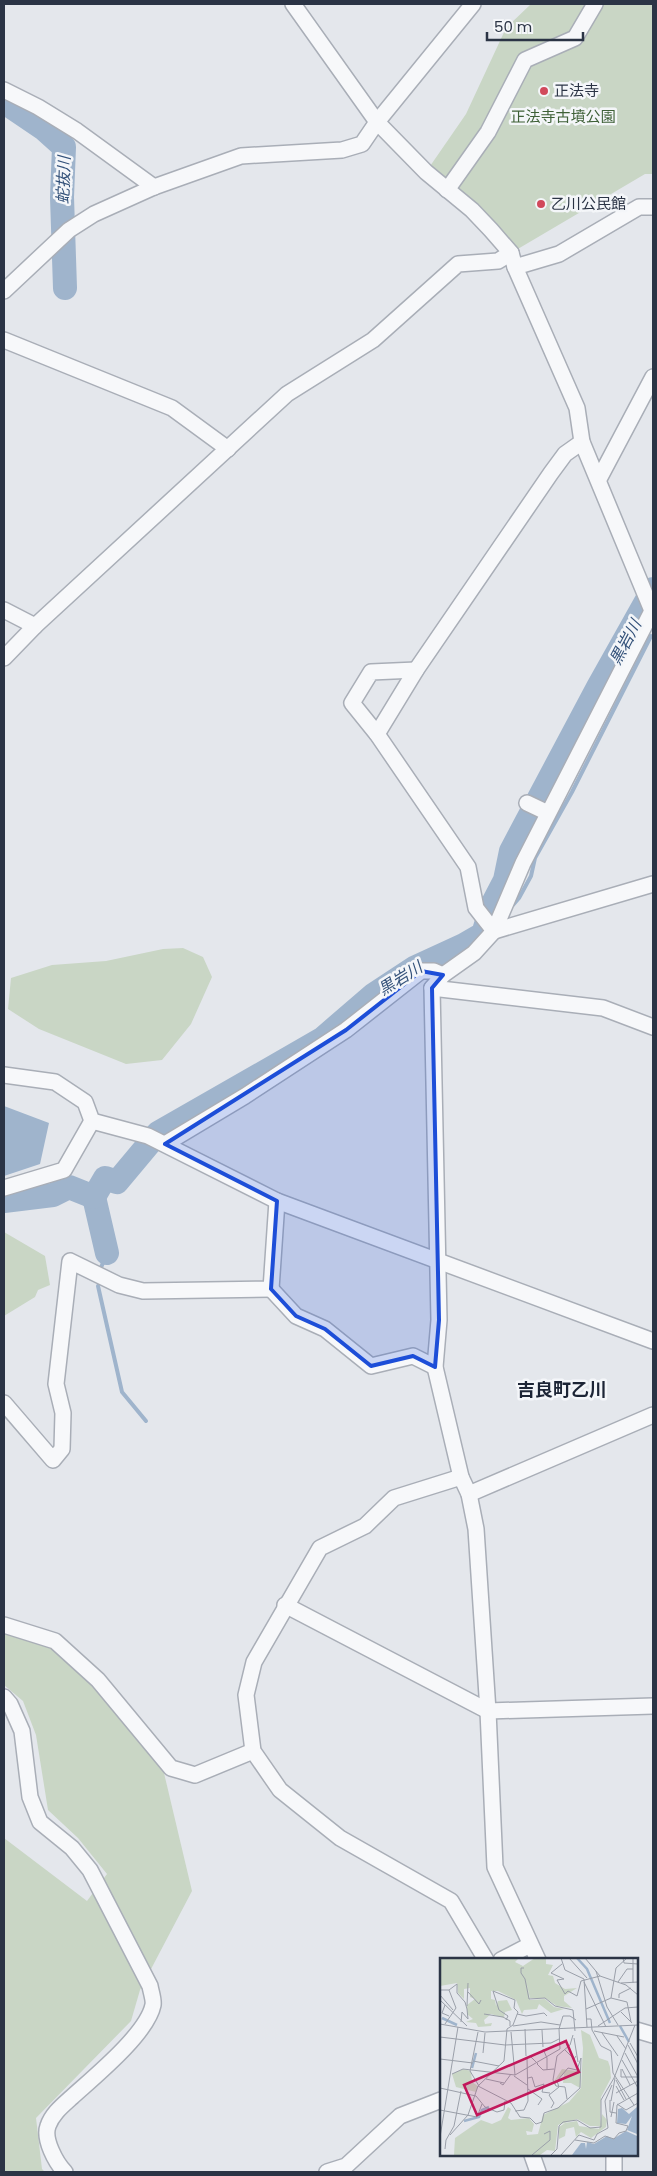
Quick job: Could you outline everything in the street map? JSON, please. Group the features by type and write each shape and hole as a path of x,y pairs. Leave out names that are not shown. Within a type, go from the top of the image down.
{"street":[{"path":"292,4 377,122 426,172 472,210 513,260 578,408 582,442 653,611 547,813 494,930 474,953 443,975 432,988 439,1320 435,1367 461,1477 469,1494 476,1529 488,1711 494,1867 537,1958"},
{"path":"4,290 69,230 94,214 154,187 241,156 342,150 362,144 377,122 473,4"},
{"path":"447,190 488,132 525,60 575,38 595,4"},
{"path":"4,90 77,130 154,187"},
{"path":"4,658 35,626 287,394 373,340 458,264 559,254 639,206 653,207"},
{"path":"4,340 172,408 228,449"},
{"path":"599,479 653,377"},
{"path":"377,734 416,670 551,473 566,454 582,442"},
{"path":"4,610 35,626"},
{"path":"416,670 370,672 352,703 377,734 468,867 476,909 494,930"},
{"path":"528,804 547,813"},
{"path":"494,930 653,884"},
{"path":"165,1144 346,1030 421,971 434,971 443,975"},
{"path":"432,988 603,1008 653,1027"},
{"path":"4,1075 55,1082 85,1102 92,1121 64,1170 4,1188"},
{"path":"92,1121 148,1136 277,1201 653,1341"},
{"path":"277,1201 271,1288 296,1316 325,1329 371,1366 413,1356 435,1367"},
{"path":"4,1403 54,1460 62,1449 63,1413 56,1384 70,1261 120,1285 143,1292 271,1288"},
{"path":"469,1494 653,1415"},
{"path":"461,1477 394,1498 365,1526 320,1548 285,1605 254,1662 246,1694 253,1751 280,1790 340,1838 451,1901 485,1958"},
{"path":"285,1605 488,1711 653,1706"},
{"path":"4,1625 55,1641 98,1680 171,1768 195,1775 253,1751"},
{"path":"4,1697 10,1704 22,1731 30,1797 40,1822 72,1848 90,1870 150,1986 153,2004 144,2025 118,2054 55,2113 47,2128 49,2142 60,2167 65,2172"},
{"path":"505,1958 530,1945"},
{"path":"637,2030 653,2036"},
{"path":"327,2172 346,2166 400,2116 440,2100"},
{"path":"532,2156 538,2172"},
{"path":"614,2156 614,2172"}],"highlighted area":[{"path":"421,971 443,975 432,988 439,1320 435,1367 413,1356 371,1366 325,1329 296,1316 271,1289 277,1201 165,1144 346,1030"}],"green space":[{"name":"正法寺古墳公園","path":"531,4 653,4 653,174 645,174 511,253 426,172 466,114 506,28"},
{"path":"183,948 203,957 212,977 191,1024 162,1060 126,1064 39,1029 8,1009 11,978 52,965 106,961 163,949"},
{"path":"4,1232 45,1256 50,1285 38,1290 35,1297 4,1316"},
{"path":"4,1632 51,1647 92,1683 164,1773 192,1891 140,1990 131,2021 36,2118 42,2169 45,2172 4,2172 4,1838 87,1901 107,1874 78,1838 48,1810 36,1735 23,1701 4,1685"}],"water":[{"path":"4,1106 49,1123 40,1164 4,1176"}],"waterway":[{"name":"蛇抜川","path":"4,102 44,129 64,147 62,197 65,288"},
{"name":"黒岩川","path":"4,1201 53,1195 69,1187 94,1197 105,1178 117,1182 158,1133 322,1039 373,995 414,968 483,934 492,905 505,880 511,851 598,687 653,589"},
{"path":"513,905 531,876 535,858 572,792 651,636"},
{"path":"94,1197 107,1253"},
{"path":"100,1270 107,1253"},
{"path":"98,1286 122,1392 146,1421"}],"place":[{"name":"正法寺","path":"544,91"},
{"name":"乙川公民館","path":"541,204"}],"district":[{"name":"吉良町乙川","path":"562,1390"}]}
